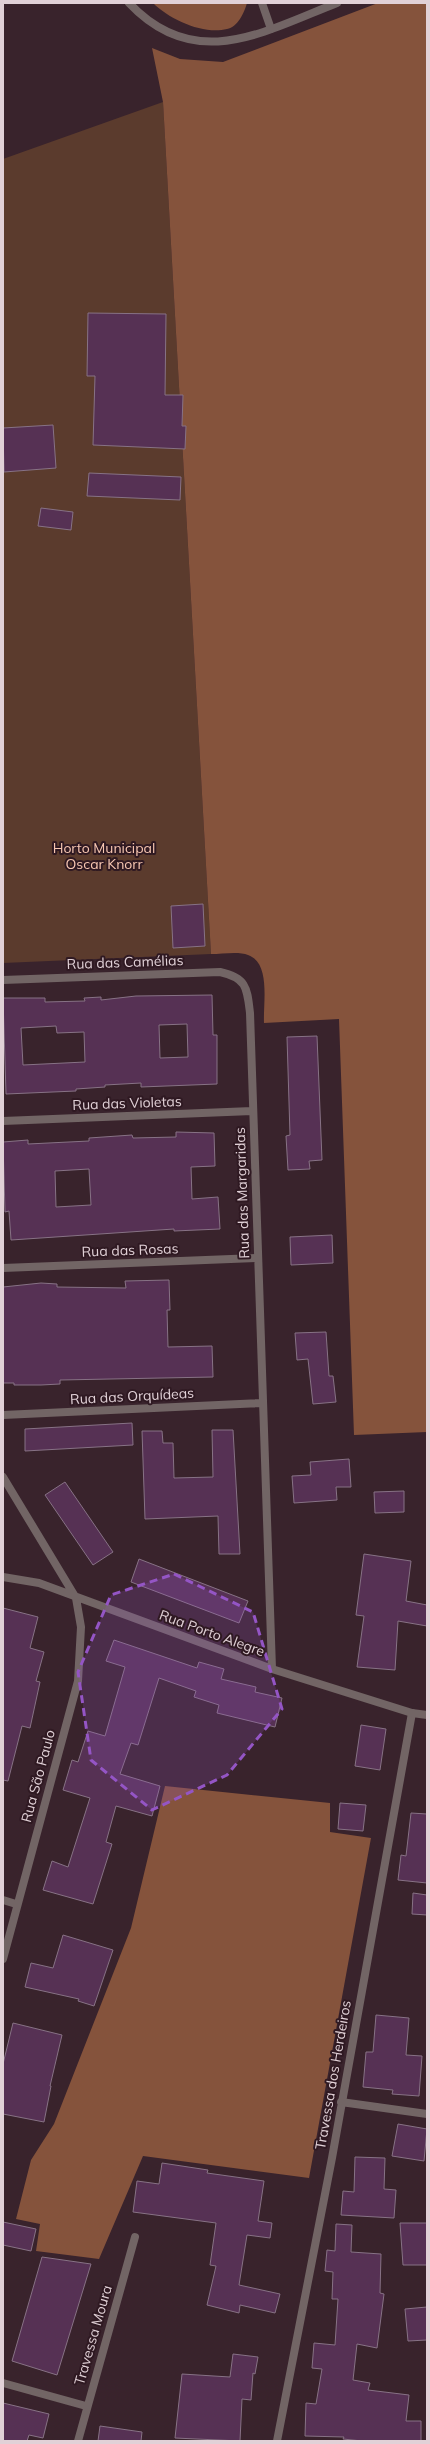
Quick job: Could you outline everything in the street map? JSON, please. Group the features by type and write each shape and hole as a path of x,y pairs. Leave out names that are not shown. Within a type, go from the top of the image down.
{"street":[{"path":"129,3 140,14 166,34 201,42 235,40 271,29 337,3"},
{"path":"262,3 271,29"},
{"name":"Rua das Camélias","path":"3,980 220,972 233,975 244,983"},
{"name":"Rua das Margaridas","path":"244,983 248,994 250,1013 252,1111 272,1669"},
{"name":"Rua das Violetas","path":"3,1121 252,1111"},
{"name":"Rua das Rosas","path":"3,1268 257,1258"},
{"name":"Rua das Orquídeas","path":"3,1415 262,1403"},
{"path":"3,1477 76,1598"},
{"name":"Rua Porto Alegre","path":"3,1577 39,1583 76,1598 272,1669 412,1713 427,1715"},
{"name":"Rua São Paulo","path":"3,1959 16,1904 78,1681 81,1627 76,1598"},
{"name":"Travessa dos Herdeiros","path":"277,2441 412,1713"},
{"path":"3,1900 16,1904"},
{"path":"341,2102 427,2114"},
{"name":"Travessa Moura","path":"78,2441 86,2406 135,2237"},
{"path":"3,2383 86,2406"}],"highlighted area":[{"path":"174,1574 253,1612 282,1709 227,1775 152,1810 91,1760 78,1672 111,1595"}],"green space":[{"name":"Horto Municipal Oscar Knorr","path":"163,102 211,954 3,963 3,159"}],"shaded area":[{"path":"153,3 247,3 242,15 234,26 227,29 208,30 188,25 168,15"},
{"path":"378,3 427,3 427,1432 354,1435 339,1019 264,1023 265,995 263,975 260,966 255,959 240,953 211,954 163,102 152,48 180,59 223,62"},
{"path":"165,1786 330,1803 330,1832 371,1838 309,2178 143,2156 99,2259 36,2251 40,2224 16,2219 31,2160 54,2124 131,1928"}],"building":[{"path":"88,313 166,314 165,395 183,395 182,426 186,426 185,449 93,445 95,376 87,376"},
{"path":"53,425 56,468 4,472 3,428"},
{"path":"89,473 181,477 180,500 87,496"},
{"path":"41,508 73,512 71,530 38,526"},
{"path":"203,904 205,946 173,948 171,906"},
{"path":"212,995 213,1035 217,1035 217,1084 141,1087 141,1083 105,1085 105,1087 76,1089 76,1091 6,1094 3,998 45,998 45,1002 85,1001 84,998 101,997 101,1000 136,996","holes":["187,1024 188,1057 160,1058 159,1025","56,1026 57,1033 84,1032 85,1062 23,1065 21,1028"]},
{"path":"317,1036 322,1160 309,1161 310,1169 288,1170 286,1136 290,1135 287,1037"},
{"path":"176,1132 214,1133 215,1166 191,1167 192,1199 218,1197 220,1229 174,1231 174,1229 11,1240 9,1211 5,1212 3,1142 28,1140 28,1144 89,1141 89,1138 132,1135 133,1138 176,1137","holes":["89,1169 91,1205 56,1207 55,1171"]},
{"path":"332,1235 333,1263 291,1265 290,1237"},
{"path":"169,1280 170,1310 167,1310 168,1347 212,1346 213,1377 60,1380 60,1384 41,1385 14,1385 14,1383 3,1383 3,1287 41,1283 57,1284 57,1287 126,1288 125,1281"},
{"path":"326,1332 329,1376 333,1376 336,1402 313,1404 308,1359 297,1360 295,1333"},
{"path":"132,1423 133,1445 25,1451 25,1429"},
{"path":"212,1430 233,1430 240,1554 219,1554 218,1516 145,1519 142,1431 162,1431 163,1443 173,1443 174,1478 213,1477"},
{"path":"349,1459 351,1487 336,1487 337,1500 294,1503 292,1476 311,1475 310,1462"},
{"path":"65,1482 113,1552 93,1565 45,1495"},
{"path":"404,1491 404,1512 375,1513 374,1492"},
{"path":"364,1554 411,1561 406,1601 427,1605 427,1626 398,1621 395,1670 357,1667 364,1616 356,1615"},
{"path":"139,1559 248,1601 239,1623 131,1582"},
{"path":"3,1608 38,1617 30,1648 44,1652 36,1681 40,1682 30,1728 22,1726 8,1781 3,1780"},
{"path":"114,1640 197,1668 199,1662 224,1669 221,1679 256,1687 255,1692 282,1698 275,1727 217,1713 219,1705 194,1697 196,1691 159,1678 138,1745 131,1743 120,1774 160,1786 152,1816 116,1806 106,1842 112,1844 93,1904 43,1890 52,1861 68,1867 90,1798 63,1790 72,1760 78,1762 88,1731 105,1736 125,1667 106,1661"},
{"path":"361,1725 386,1729 380,1770 355,1766"},
{"path":"340,1803 366,1805 363,1831 338,1829"},
{"path":"411,1813 427,1814 427,1883 398,1880 401,1855 406,1856"},
{"path":"413,1893 427,1895 427,1915 412,1914"},
{"path":"63,1935 113,1950 94,2006 78,2001 79,1999 25,1987 31,1963 53,1968"},
{"path":"376,2015 409,2018 406,2055 422,2056 419,2096 392,2094 393,2090 363,2087 366,2052 373,2052"},
{"path":"13,2023 62,2035 50,2086 44,2122 3,2114 3,2064"},
{"path":"398,2124 427,2129 424,2161 392,2156"},
{"path":"355,2157 385,2158 384,2189 396,2190 394,2218 341,2215 343,2191 354,2192"},
{"path":"162,2163 208,2170 207,2173 264,2181 258,2221 272,2223 270,2238 247,2235 239,2285 280,2294 275,2313 240,2305 239,2313 207,2305 216,2266 210,2265 216,2223 133,2212 137,2181 159,2184"},
{"path":"3,2222 36,2229 31,2251 3,2245"},
{"path":"400,2223 427,2223 427,2265 403,2265"},
{"path":"336,2224 352,2225 351,2252 381,2254 380,2293 384,2294 377,2348 357,2344 353,2380 370,2383 368,2390 409,2395 406,2421 421,2421 421,2441 362,2441 343,2439 344,2437 305,2436 306,2403 316,2404 322,2369 312,2368 314,2343 335,2345 338,2299 332,2299 333,2272 325,2271 327,2250 335,2251"},
{"path":"42,2257 91,2264 57,2375 12,2361"},
{"path":"427,2307 427,2340 408,2341 405,2309"},
{"path":"233,2354 258,2357 255,2374 253,2373 251,2400 242,2399 240,2441 175,2438 182,2374 230,2377"},
{"path":"3,2403 49,2414 43,2438 29,2435 27,2441 3,2441"},
{"path":"100,2426 142,2432 141,2441 98,2441"}]}
